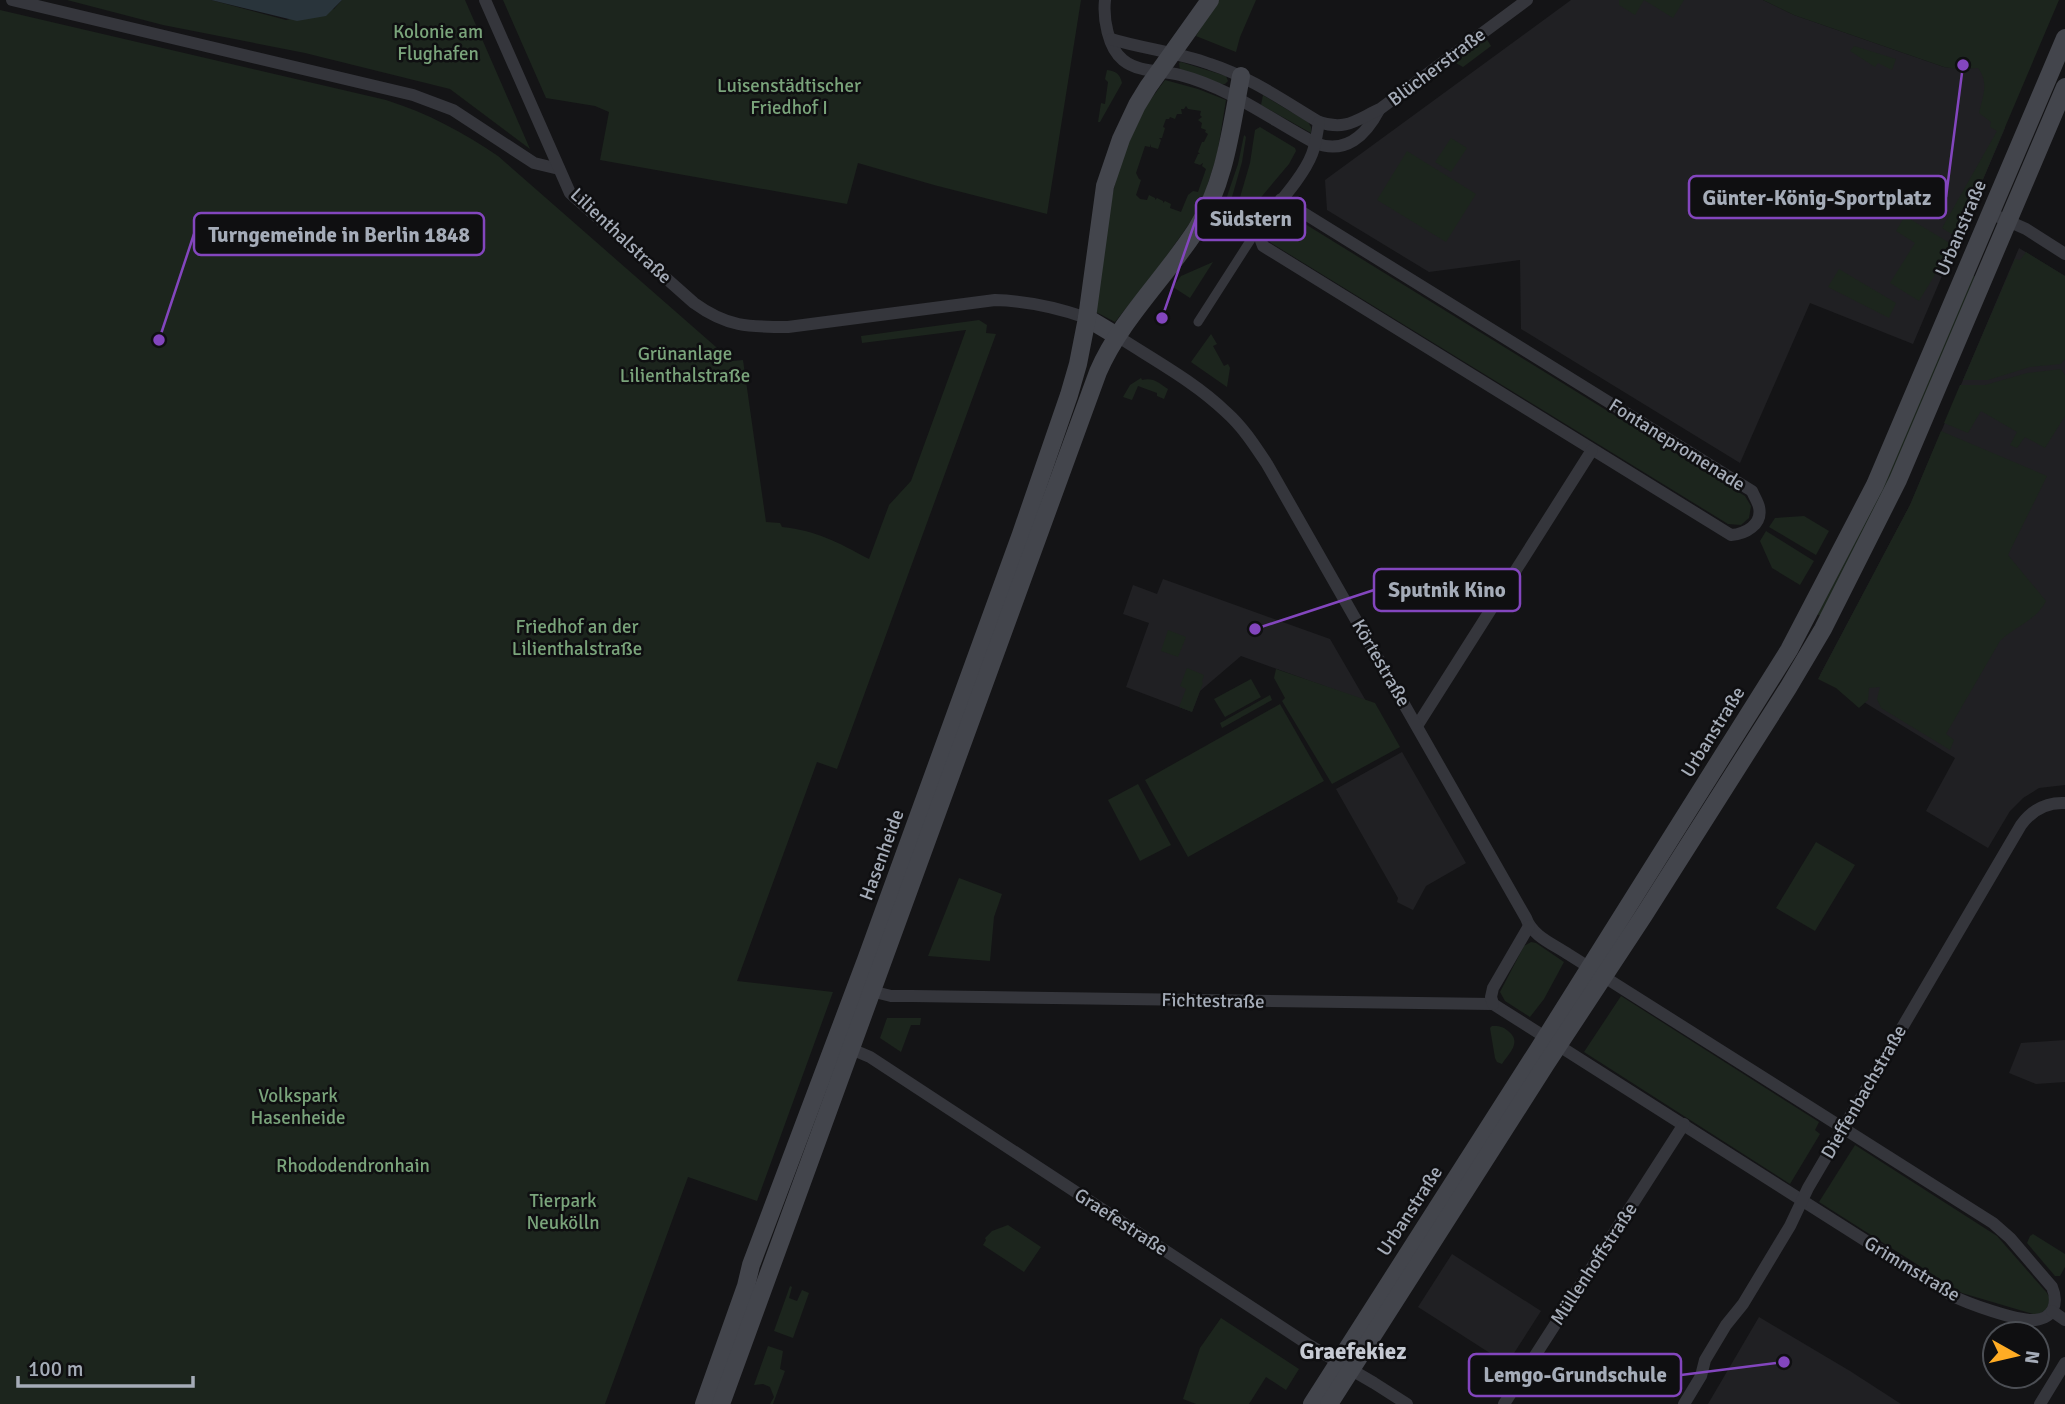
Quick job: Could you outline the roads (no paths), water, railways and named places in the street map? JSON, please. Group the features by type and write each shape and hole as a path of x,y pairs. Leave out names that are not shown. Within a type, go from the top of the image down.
{"main road":[{"name":"Hasenheide","path":"721,1404 830,1105 842,1045 866,960 1069,395 1087,317 1107,178 1128,122 1145,92 1210,0"},
{"name":"Urbanstraße","path":"1312,1404 1345,1366 1552,1041 1588,967 1777,670 1805,620 1875,485 2065,38"},
{"name":"Hasenheide","path":"704,1404 812,1099 871,991 1098,372 1117,336 1173,262 1206,212 1226,159 1241,76"},
{"name":"Urbanstraße","path":"1552,1041 1604,977 1788,688 1822,629 1887,503 2065,87"},
{"path":"1087,317 1117,336"},
{"path":"1078,364 1098,372"},
{"path":"812,1099 830,1105"},
{"name":"Urbanstraße","path":"1329,1404 1345,1366"}],"street":[{"name":"Lilienthalstraße","path":"12,0 413,95 453,110 527,159 559,169 570,194 694,303 727,322 767,327 800,326 995,300 1048,305 1087,317"},
{"path":"485,0 559,169"},
{"path":"1105,0 1104,22 1116,53 1130,65 1174,73 1202,82 1237,97 1315,144"},
{"name":"Blücherstraße","path":"1319,122 1347,125 1380,109 1527,0"},
{"path":"1111,39 1135,47 1204,61 1241,76 1319,122 1315,144 1306,167 1257,230 1198,321"},
{"name":"Blücherstraße","path":"1315,144 1333,147 1352,142 1370,128 1380,109"},
{"name":"Fontanepromenade","path":"1257,230 1260,241 1268,250 1731,535 1752,528 1759,507 1752,491 1281,199"},
{"path":"1990,213 2031,232 2065,254"},
{"name":"Körtestraße","path":"1117,336 1210,398 1246,433 1267,464 1529,926 1604,977"},
{"path":"1416,726 1592,450"},
{"name":"Dieffenbachstraße","path":"1685,1404 1701,1376 1705,1360 1790,1226 1802,1200 2021,825 2028,815 2038,808 2048,804 2065,803"},
{"path":"1529,926 1493,988 1493,1004 1552,1041"},
{"path":"1604,977 2004,1232 2052,1287 2055,1301 2052,1311 2065,1320"},
{"name":"Fichtestraße","path":"871,991 891,996 1493,1004"},
{"name":"Grimmstraße","path":"1552,1041 1960,1300 2032,1320 2044,1318 2052,1311"},
{"name":"Graefestraße","path":"842,1045 870,1057 1309,1345 1407,1404"},
{"name":"Müllenhoffstraße","path":"1504,1404 1684,1124"},
{"path":"2040,1404 2065,1363"}],"place":[{"name":"Günter-König-Sportplatz","path":"1963,65"},
{"name":"Südstern","path":"1162,318"},
{"name":"Turngemeinde in Berlin 1848","path":"159,340"},
{"name":"Sputnik Kino","path":"1255,629"},
{"name":"Lemgo-Grundschule","path":"1784,1362"}],"district":[{"name":"Graefekiez","path":"1353,1351"}],"park label":[{"name":"Kolonie am Flughafen","path":"438,43"},
{"name":"Luisenstädtischer Friedhof I","path":"789,97"},
{"name":"Grünanlage Lilienthalstraße","path":"685,365"},
{"name":"Friedhof an der Lilienthalstraße","path":"577,638"},
{"name":"Volkspark Hasenheide","path":"298,1107"},
{"name":"Rhododendronhain","path":"353,1166"},
{"name":"Tierpark Neukölln","path":"563,1212"}]}
